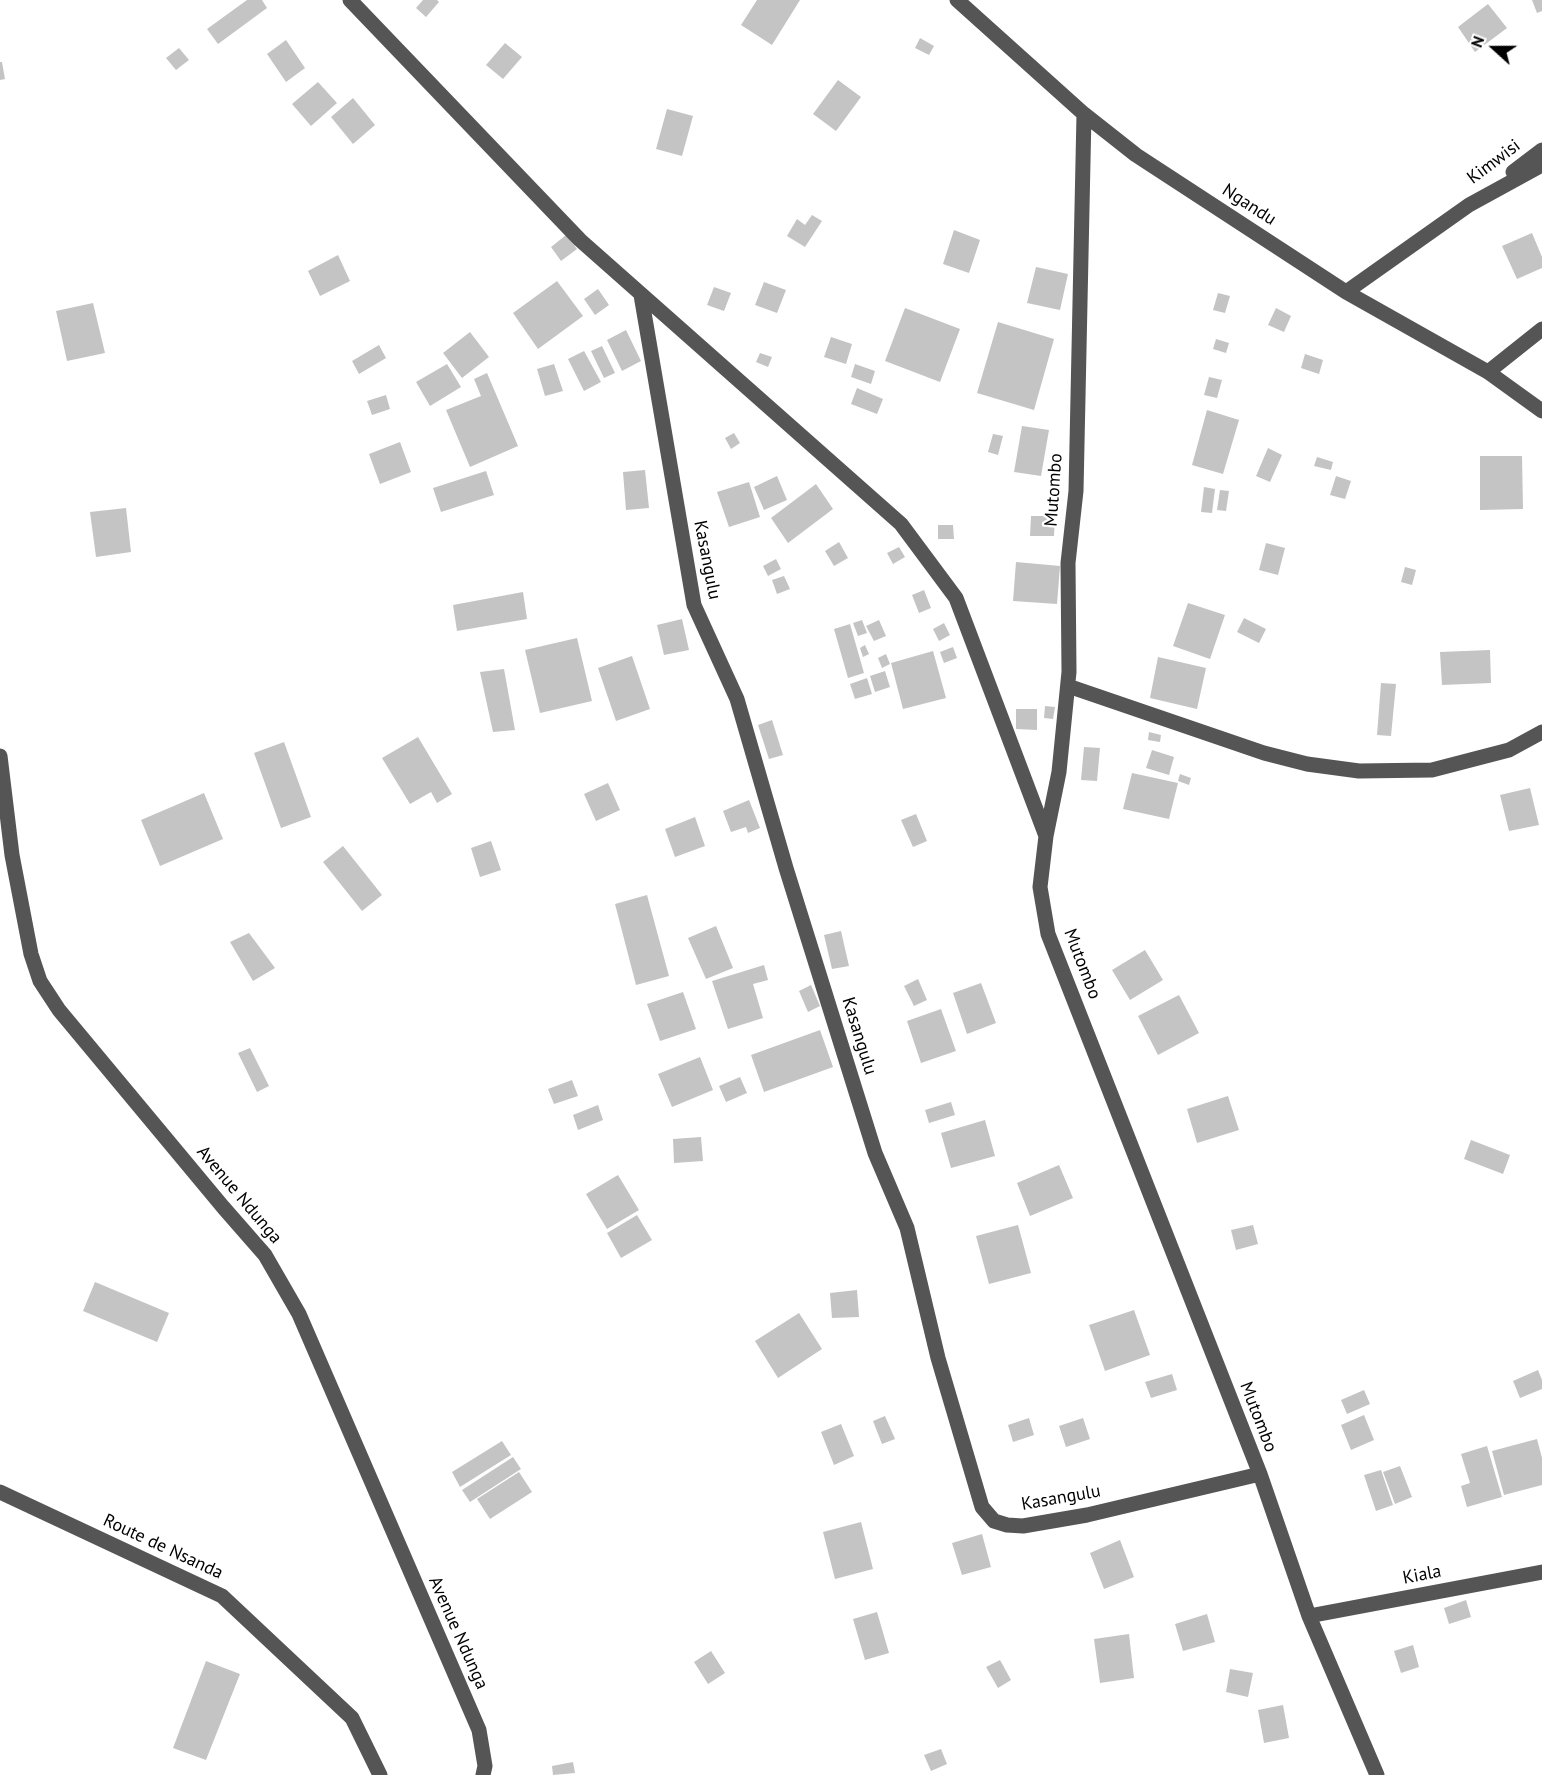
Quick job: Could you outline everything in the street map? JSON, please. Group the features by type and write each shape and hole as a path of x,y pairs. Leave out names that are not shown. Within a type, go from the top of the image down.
{"street":[{"path":"351,0 580,240 901,524 956,598 1046,836"},
{"name":"Ngandu","path":"957,0 1084,114 1136,155 1346,292 1488,372 1542,411"},
{"name":"Mutombo","path":"1084,114 1076,491 1068,563 1068,686 1059,772 1046,836 1040,887 1048,934 1260,1474 1309,1616 1377,1775"},
{"name":"Kimwisi","path":"1469,205 1542,150"},
{"path":"1346,292 1469,205 1542,165"},
{"name":"Kasangulu","path":"641,295 694,605 737,699 786,868 875,1153 907,1228 938,1358 982,1507 994,1521 1023,1526 1087,1515 1260,1474"},
{"path":"1488,372 1542,329"},
{"path":"1068,686 1264,753 1307,764 1359,771 1432,770 1509,750 1542,732"},
{"name":"Avenue Ndunga","path":"0,756 12,855 31,954 40,981 66,1018 265,1255 299,1314 479,1730 485,1766 483,1775"},
{"name":"Route de Nsanda","path":"0,1492 222,1596 352,1718 380,1775"},
{"name":"Kiala","path":"1309,1616 1542,1572"}],"building":[{"path":"247,0 262,0 267,8 218,44 207,29"},
{"path":"423,0 439,2 426,17 416,8"},
{"path":"757,0 800,0 772,45 741,25"},
{"path":"1532,0 1542,0 1542,11 1537,13"},
{"path":"1488,4 1507,28 1475,52 1458,27"},
{"path":"920,38 934,46 929,55 915,48"},
{"path":"286,40 305,68 286,82 267,54"},
{"path":"505,43 522,57 503,79 486,65"},
{"path":"179,48 189,60 176,70 166,58"},
{"path":"0,62 2,62 5,79 0,80"},
{"path":"838,80 861,97 836,131 813,114"},
{"path":"318,82 337,103 311,126 292,104"},
{"path":"353,98 375,125 353,144 331,117"},
{"path":"667,109 693,116 682,156 656,149"},
{"path":"812,215 822,221 805,247 787,236 797,219 805,225"},
{"path":"954,230 980,240 969,273 943,264"},
{"path":"1532,233 1542,257 1542,268 1517,279 1502,246"},
{"path":"566,235 577,249 561,261 551,247"},
{"path":"338,255 350,281 320,296 308,271"},
{"path":"1036,267 1068,274 1060,310 1027,303"},
{"path":"557,281 583,316 538,349 513,313"},
{"path":"764,282 786,290 777,313 755,305"},
{"path":"714,287 731,293 724,311 707,305"},
{"path":"598,289 609,305 595,315 584,299"},
{"path":"1218,293 1230,296 1225,313 1213,310"},
{"path":"93,303 105,353 67,361 56,311"},
{"path":"905,308 960,329 940,382 885,361"},
{"path":"1276,308 1291,316 1284,332 1268,325"},
{"path":"998,322 1054,339 1034,410 977,393"},
{"path":"626,330 641,361 622,371 607,340"},
{"path":"470,332 489,357 462,378 443,353"},
{"path":"831,337 852,344 846,364 824,357"},
{"path":"1216,339 1229,343 1226,353 1213,349"},
{"path":"379,345 386,358 359,374 352,361"},
{"path":"602,346 615,373 604,378 591,351"},
{"path":"584,351 601,382 584,391 568,359"},
{"path":"760,353 772,357 768,367 756,362"},
{"path":"1305,354 1323,360 1319,374 1301,368"},
{"path":"447,364 461,387 430,406 416,382"},
{"path":"554,364 563,391 545,396 537,369"},
{"path":"855,364 875,371 871,384 851,377"},
{"path":"487,373 518,446 470,467 446,410 481,396 474,379"},
{"path":"1209,377 1222,380 1217,398 1204,395"},
{"path":"857,388 883,399 877,414 851,404"},
{"path":"386,395 390,409 372,415 367,401"},
{"path":"1207,410 1239,420 1223,474 1192,465"},
{"path":"1022,426 1049,430 1041,476 1014,472"},
{"path":"734,433 740,443 731,449 725,438"},
{"path":"993,434 1003,436 998,455 988,452"},
{"path":"400,442 411,472 380,484 369,454"},
{"path":"1268,448 1282,455 1270,482 1256,476"},
{"path":"1480,456 1522,456 1523,509 1480,510"},
{"path":"1317,457 1333,462 1331,470 1314,466"},
{"path":"645,470 649,508 626,510 623,472"},
{"path":"486,471 494,495 441,512 433,488"},
{"path":"777,476 787,500 764,510 754,487"},
{"path":"1336,476 1351,481 1345,499 1330,495"},
{"path":"749,482 760,517 729,527 717,492"},
{"path":"816,484 833,509 788,543 771,518"},
{"path":"1204,487 1215,489 1212,513 1201,512"},
{"path":"1220,490 1229,491 1226,511 1217,510"},
{"path":"126,508 131,552 96,557 90,512"},
{"path":"1031,516 1055,516 1054,536 1030,536"},
{"path":"938,525 953,525 954,539 938,539"},
{"path":"839,542 848,558 834,566 825,551"},
{"path":"1266,543 1285,548 1278,575 1259,570"},
{"path":"899,547 905,557 893,564 887,553"},
{"path":"776,559 781,569 768,576 763,566"},
{"path":"1016,562 1060,566 1057,604 1013,601"},
{"path":"1405,567 1416,570 1412,585 1401,582"},
{"path":"784,576 790,589 777,594 772,580"},
{"path":"924,590 931,608 919,613 912,595"},
{"path":"523,592 527,619 457,631 453,605"},
{"path":"1188,603 1225,615 1210,659 1173,646"},
{"path":"1244,618 1266,629 1259,643 1237,632"},
{"path":"682,619 689,650 664,655 657,625"},
{"path":"862,620 867,633 858,636 853,623"},
{"path":"879,620 886,636 874,641 866,626"},
{"path":"944,623 950,635 939,641 933,629"},
{"path":"850,624 864,673 848,678 834,629"},
{"path":"577,638 592,701 540,713 525,650"},
{"path":"865,645 869,654 863,657 860,648"},
{"path":"953,647 957,658 944,663 940,652"},
{"path":"1490,650 1491,683 1442,685 1440,652"},
{"path":"933,651 946,698 903,709 891,663"},
{"path":"886,654 890,664 882,668 878,658"},
{"path":"632,656 650,709 616,721 598,668"},
{"path":"1158,657 1206,668 1197,709 1150,698"},
{"path":"504,669 515,730 493,732 480,672"},
{"path":"885,671 890,687 875,692 870,676"},
{"path":"867,678 872,694 855,699 850,684"},
{"path":"1381,683 1396,684 1391,736 1377,735"},
{"path":"1045,706 1055,707 1053,719 1044,718"},
{"path":"1016,709 1037,709 1037,730 1016,729"},
{"path":"772,720 783,755 769,759 758,725"},
{"path":"1149,732 1161,735 1160,742 1148,740"},
{"path":"418,737 452,794 437,803 431,792 410,804 382,758"},
{"path":"284,742 311,817 281,828 254,753"},
{"path":"1084,747 1100,748 1097,781 1081,780"},
{"path":"1152,750 1174,757 1169,775 1146,768"},
{"path":"1132,773 1178,783 1169,819 1123,809"},
{"path":"1180,774 1191,778 1189,785 1178,781"},
{"path":"608,783 620,810 596,821 584,794"},
{"path":"1530,788 1539,825 1509,831 1500,795"},
{"path":"204,793 223,839 160,866 141,820"},
{"path":"749,800 760,828 748,833 746,827 731,832 723,811"},
{"path":"916,814 927,841 913,847 901,820"},
{"path":"695,817 705,846 675,857 665,829"},
{"path":"491,841 501,870 480,877 471,848"},
{"path":"343,846 382,895 362,911 323,862"},
{"path":"647,895 669,976 636,985 615,904"},
{"path":"716,926 733,968 706,979 688,938"},
{"path":"841,931 849,966 832,969 824,935"},
{"path":"249,933 275,968 253,981 230,942"},
{"path":"1145,950 1163,980 1130,1000 1112,970"},
{"path":"764,965 768,980 753,984 763,1018 728,1029 712,981"},
{"path":"918,979 927,1000 914,1006 904,986"},
{"path":"981,983 996,1023 967,1034 953,993"},
{"path":"811,985 820,1006 808,1012 799,991"},
{"path":"683,992 696,1029 660,1041 647,1004"},
{"path":"1179,995 1199,1033 1158,1055 1138,1016"},
{"path":"941,1009 956,1051 921,1063 907,1021"},
{"path":"820,1030 833,1067 764,1092 751,1055"},
{"path":"250,1048 269,1086 257,1092 238,1053"},
{"path":"700,1057 713,1090 672,1107 658,1074"},
{"path":"740,1077 747,1093 726,1102 719,1086"},
{"path":"572,1080 578,1096 554,1104 548,1089"},
{"path":"1228,1096 1239,1130 1197,1143 1187,1109"},
{"path":"951,1102 955,1115 929,1123 925,1110"},
{"path":"598,1105 603,1120 578,1130 573,1115"},
{"path":"985,1120 995,1156 951,1168 941,1133"},
{"path":"701,1137 703,1161 674,1163 673,1139"},
{"path":"1471,1140 1510,1155 1503,1174 1464,1159"},
{"path":"1059,1165 1073,1198 1030,1216 1017,1183"},
{"path":"618,1175 639,1210 607,1229 586,1194"},
{"path":"637,1215 652,1240 621,1258 607,1233"},
{"path":"1018,1225 1031,1273 989,1284 976,1236"},
{"path":"1253,1225 1258,1244 1236,1250 1231,1230"},
{"path":"95,1282 169,1313 157,1342 83,1311"},
{"path":"857,1290 859,1317 832,1318 830,1293"},
{"path":"1134,1310 1150,1355 1105,1371 1089,1325"},
{"path":"799,1313 822,1349 778,1378 755,1341"},
{"path":"1538,1370 1542,1380 1542,1389 1520,1398 1513,1381"},
{"path":"1172,1374 1177,1390 1151,1398 1145,1382"},
{"path":"1364,1390 1370,1404 1347,1414 1341,1400"},
{"path":"1364,1415 1374,1440 1351,1450 1341,1425"},
{"path":"885,1416 895,1439 882,1444 873,1421"},
{"path":"1029,1418 1034,1435 1013,1442 1008,1425"},
{"path":"1083,1418 1090,1439 1066,1447 1059,1426"},
{"path":"841,1424 854,1456 834,1465 821,1432"},
{"path":"1537,1439 1542,1458 1542,1485 1504,1495 1492,1451"},
{"path":"502,1441 511,1455 460,1487 452,1472"},
{"path":"1487,1446 1502,1497 1467,1507 1461,1486 1470,1483 1461,1454"},
{"path":"513,1457 521,1469 470,1502 462,1490"},
{"path":"1400,1466 1412,1497 1395,1504 1383,1472"},
{"path":"1381,1470 1393,1505 1376,1511 1364,1475"},
{"path":"519,1472 532,1492 490,1519 477,1499"},
{"path":"861,1522 873,1569 835,1579 823,1532"},
{"path":"982,1534 991,1567 962,1575 952,1543"},
{"path":"1120,1540 1134,1577 1104,1589 1090,1553"},
{"path":"1466,1600 1471,1617 1449,1624 1444,1608"},
{"path":"877,1612 889,1653 865,1660 853,1619"},
{"path":"1207,1614 1215,1642 1183,1651 1175,1624"},
{"path":"1129,1634 1134,1678 1100,1683 1094,1639"},
{"path":"1413,1645 1419,1667 1401,1673 1394,1651"},
{"path":"711,1651 725,1673 708,1684 694,1662"},
{"path":"1000,1660 1011,1680 998,1688 986,1667"},
{"path":"206,1661 240,1674 206,1760 173,1748"},
{"path":"1230,1669 1253,1673 1248,1697 1226,1692"},
{"path":"1283,1705 1289,1738 1264,1743 1258,1710"},
{"path":"941,1749 947,1764 931,1771 924,1755"},
{"path":"573,1762 575,1773 553,1775 552,1766"}]}
